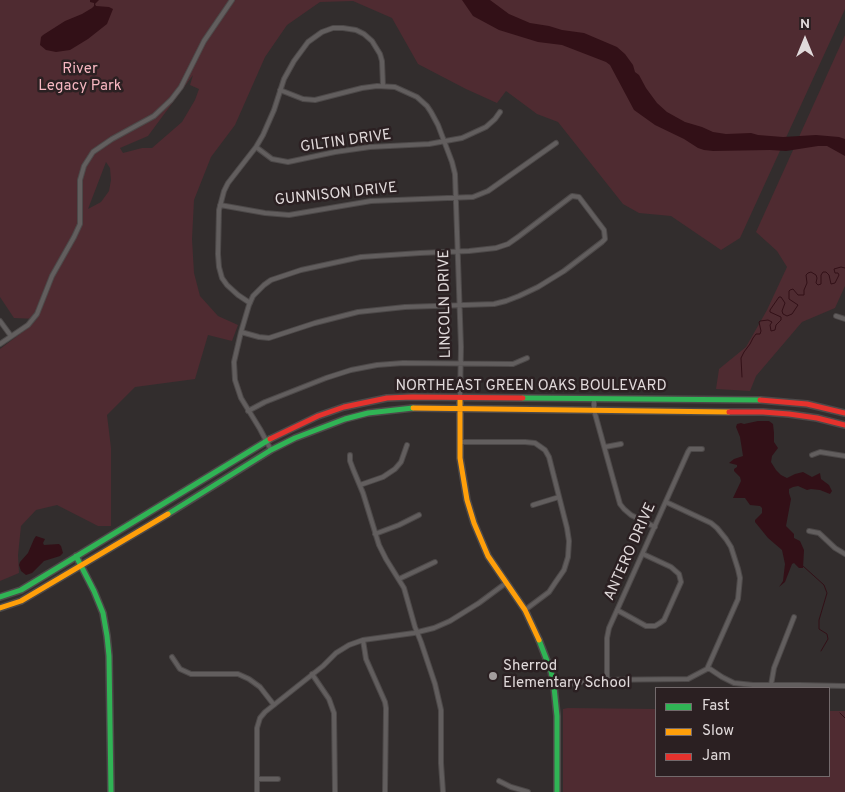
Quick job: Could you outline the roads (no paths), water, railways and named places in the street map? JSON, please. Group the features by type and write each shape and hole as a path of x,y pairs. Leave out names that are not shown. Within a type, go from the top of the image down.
{"main road":[{"name":"NORTHEAST GREEN OAKS BOULEVARD","path":"0,597 21,590 266,441 299,424 344,407 387,398 412,396 766,400 807,404 845,413"},
{"name":"LINCOLN DRIVE","path":"460,398 460,442 463,481 474,523 488,556 533,625 548,662 554,687 557,716 557,792"},
{"name":"NORTHEAST GREEN OAKS BOULEVARD","path":"0,608 21,601 271,450 312,431 368,413 401,409 460,408 764,412 817,418 845,425"},
{"path":"146,514 152,523"},
{"path":"76,556 94,590 103,613 107,636 111,792"}],"street":[{"path":"0,344 28,325 37,314 52,276 74,238 80,224 80,180 84,166 93,152 112,138 154,116 171,100 181,87 204,41 232,0"},
{"path":"250,302 238,295 222,278 218,254 220,205 228,183 263,135 274,110 284,79 294,61 308,42 322,32 333,28 356,30 364,34 376,46 382,60 383,86"},
{"name":"LINCOLN DRIVE","path":"280,90 304,99 315,100 362,88 383,86 401,89 417,97 432,112 455,174 460,305 460,398"},
{"name":"GILTIN DRIVE","path":"256,147 272,159 288,162 335,152 429,144 462,138 486,128 495,120 500,112"},
{"name":"GUNNISON DRIVE","path":"220,205 289,215 371,201 473,197 488,191 556,143"},
{"path":"240,332 269,338 324,320 358,312 405,306 494,304 520,296 564,271 605,239 604,230 579,198 572,196 508,244 488,250 420,252 361,257 301,270 271,280 259,289 250,302 240,332 234,362 235,380 241,398 271,450"},
{"path":"836,316 845,319"},
{"path":"0,321 11,336"},
{"path":"248,411 265,402 326,378 351,370 377,365 403,363 513,364 527,358"},
{"path":"594,399 594,410 620,504 631,515 655,527"},
{"path":"460,442 525,442 539,445 549,457 567,528 568,557 564,570 549,592 525,610"},
{"path":"605,448 621,444"},
{"path":"360,486 394,469 401,462 407,445"},
{"name":"ANTERO DRIVE","path":"607,680 607,638 617,610 688,452 690,449 702,449"},
{"path":"812,455 820,452 845,456"},
{"path":"350,455 352,469 363,493 375,534 386,559 404,588 415,627 435,684 441,710 443,792"},
{"path":"532,505 559,497"},
{"path":"554,687 591,680 688,679 707,669 738,598 740,578 731,547 717,528 711,523 666,502"},
{"path":"375,534 419,515"},
{"path":"809,531 819,533 835,548 845,554"},
{"path":"617,610 646,626 655,626 664,620 680,582 679,574 671,567 643,554"},
{"path":"399,579 435,562"},
{"path":"257,792 257,728 260,718 274,705 336,653 349,645 363,640 434,628 450,621 506,583"},
{"path":"771,685 774,668 794,617"},
{"path":"363,640 364,655 386,708 386,792"},
{"path":"172,657 180,669 191,674 238,674 249,679 260,686 274,705"},
{"path":"707,669 734,683 845,686"},
{"path":"312,674 329,699 334,713 335,792"},
{"path":"256,779 278,779"},
{"path":"499,781 528,792"}],"waterway":[{"path":"742,377 741,358 756,334 760,334 759,322 768,320 772,322 770,325 771,331 775,330 776,325 781,320 781,317 770,312 779,297 785,303 782,311 783,314 787,316 792,314 798,305 789,299 789,291 793,289 798,295 804,295 807,283 806,275 808,273 811,272 816,275 816,283 818,285 821,284 821,275 823,272 826,272 829,275 831,284 835,283 839,275 835,273 834,269 845,268"},
{"path":"803,566 824,585 827,593 819,620 819,629 827,634 828,639 821,651"},
{"path":"840,713 845,718"}],"place":[{"name":"Sherrod Elementary School","path":"493,676"}],"park label":[{"name":"River Legacy Park","path":"80,78"}]}
